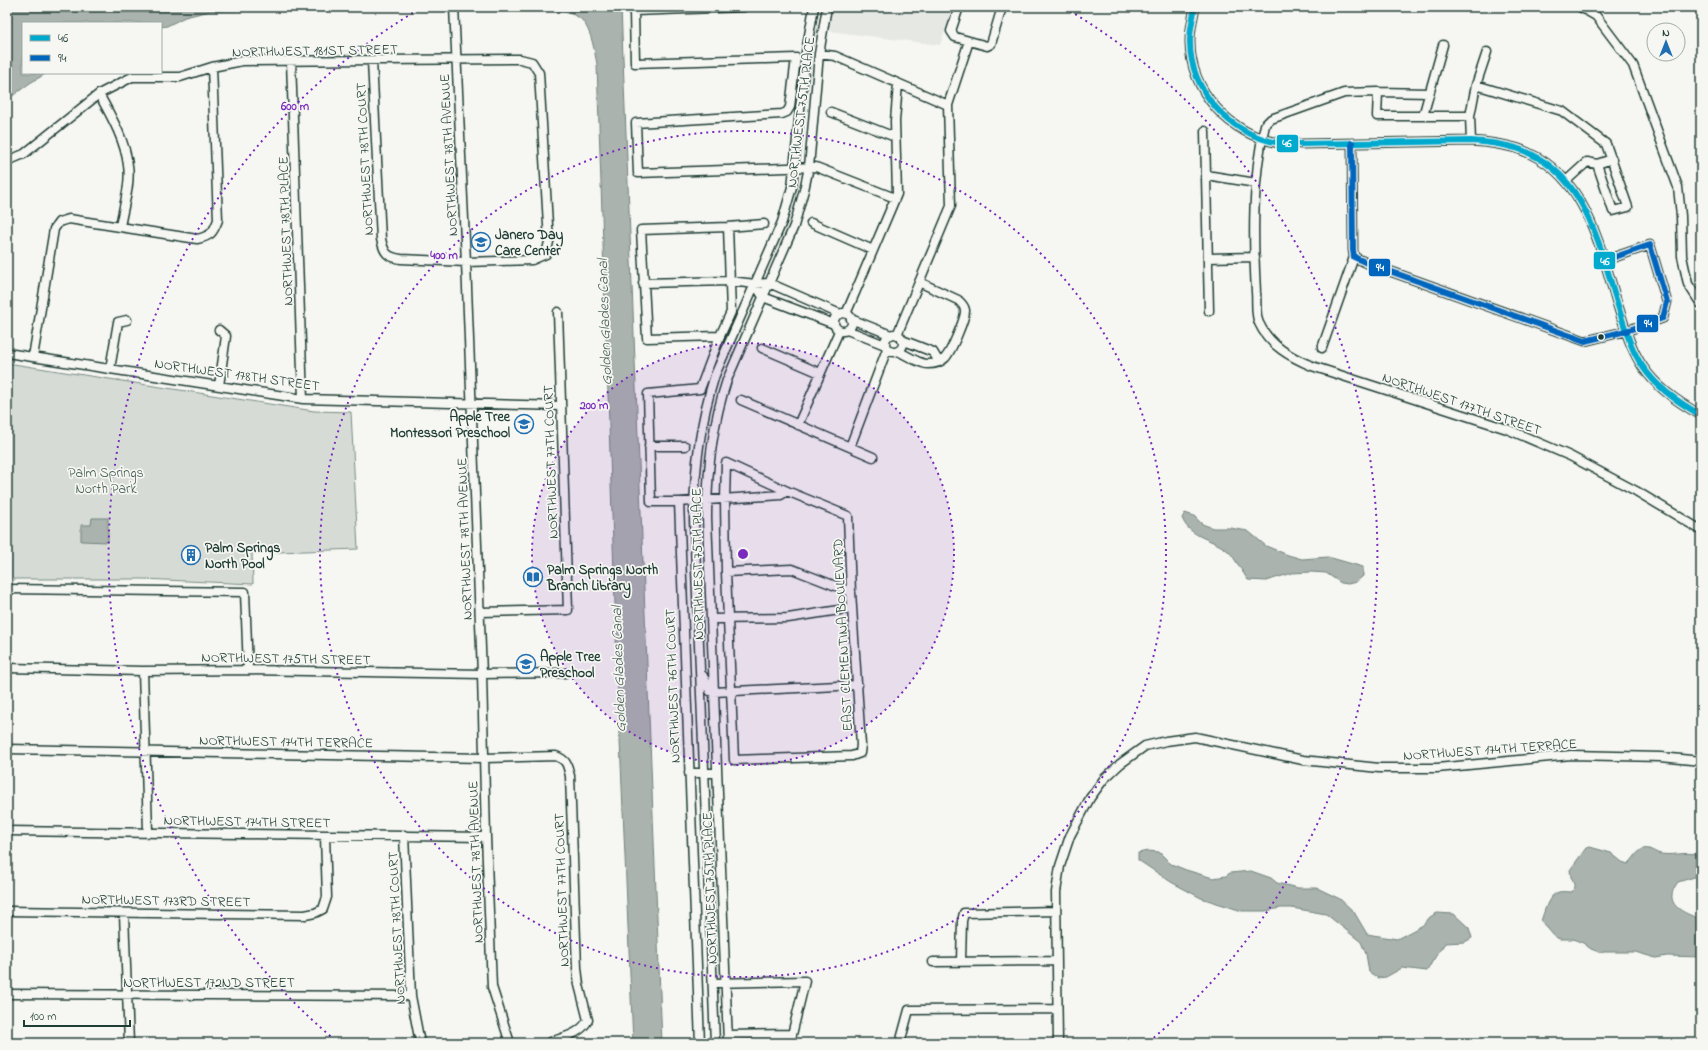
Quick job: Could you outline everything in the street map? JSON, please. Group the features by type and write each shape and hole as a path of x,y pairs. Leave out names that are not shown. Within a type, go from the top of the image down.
{"street":[{"name":"NORTHWEST 78TH AVENUE","path":"454,7 472,402 492,987 510,1043"},
{"path":"744,7 634,11 636,63 796,58 790,107 787,112 782,114 636,123 638,173 816,167 895,198"},
{"name":"NORTHWEST 75TH PLACE","path":"715,1043 694,501 698,445 707,399 718,368 782,222 792,187 806,52 814,7"},
{"name":"NORTHWEST 75TH PLACE","path":"728,1039 707,500 711,447 720,402 727,380 794,226 809,167 819,54 827,7"},
{"path":"959,7 952,31 955,37 987,46 991,44 1002,7"},
{"path":"1195,7 1190,41 1191,56 1201,85 1220,112 1236,127 1262,138 1280,143 1471,141 1494,143 1516,148 1552,167 1577,194 1584,207 1626,331 1636,356 1650,377 1664,390 1701,415"},
{"path":"1580,7 1596,16 1633,65 1678,187 1681,216 1682,256 1688,284 1701,304"},
{"path":"898,351 901,348 896,337 951,206 948,105 969,41"},
{"path":"1423,116 1443,45"},
{"path":"1471,141 1470,116 1476,85 1488,52"},
{"path":"819,54 835,56 948,105"},
{"name":"NORTHWEST 181ST STREET","path":"7,162 24,154 99,94 132,77 180,78 212,67 242,61 520,59 532,62 539,73 549,242 546,254 532,260 466,262"},
{"name":"NORTHWEST 78TH PLACE","path":"291,61 303,399"},
{"name":"NORTHWEST 78TH COURT","path":"372,61 381,239 383,250 393,258 466,262"},
{"path":"33,357 54,229 59,222 69,219 197,239 207,237 214,231 218,220 212,67"},
{"path":"846,316 897,194 895,121 898,84"},
{"path":"1476,85 1562,111 1606,144 1628,207 1613,211 1597,164"},
{"path":"1378,92 1377,116 1470,116"},
{"name":"NORTHWEST 177TH STREET","path":"1429,93 1344,93 1271,119 1265,125 1256,183 1255,257 1258,321 1277,348 1293,358 1312,366 1507,429 1570,456 1636,491 1701,530"},
{"path":"99,94 117,128 128,165 128,180 120,227"},
{"path":"830,112 895,137"},
{"path":"1205,131 1209,311"},
{"path":"1322,348 1354,257 1352,143"},
{"path":"1566,181 1587,162 1597,164 1612,159"},
{"path":"1206,175 1256,183"},
{"path":"811,223 873,250"},
{"path":"720,336 647,338 641,230 728,227 764,224"},
{"path":"728,227 731,312 720,336 700,389 648,394 651,502 679,502 781,495 787,491"},
{"path":"1354,257 1582,340 1593,341 1662,318 1667,302 1650,245 1603,261"},
{"path":"1208,258 1255,257"},
{"path":"643,283 730,281 755,284 769,283 933,352 939,362"},
{"path":"755,284 763,297 886,347 892,352 898,351 927,365 939,362 946,357 965,311 963,304 958,300 919,282"},
{"name":"NORTHWEST 77TH COURT","path":"480,612 568,610 558,312"},
{"path":"798,425 840,328 836,317 846,316"},
{"path":"840,328 851,325 846,316"},
{"path":"110,369 118,322 127,320"},
{"path":"219,330 226,336 219,386"},
{"path":"850,447 886,347 886,339 896,337"},
{"path":"762,348 820,373"},
{"name":"NORTHWEST 178TH STREET","path":"7,353 303,399 472,402 561,406"},
{"path":"741,400 873,457"},
{"path":"649,446 685,446"},
{"path":"730,692 724,499 726,463 787,491"},
{"name":"EAST CLEMENTINA BOULEVARD","path":"730,692 734,760 852,756 860,753 862,744 851,592 848,516 787,491"},
{"name":"NORTHWEST 76TH COURT","path":"679,502 688,773 700,1043"},
{"path":"726,572 792,569 851,592"},
{"path":"7,590 245,592 248,670"},
{"path":"711,619 788,618 852,608"},
{"name":"NORTHWEST 175TH STREET","path":"7,668 143,671 248,670 482,674 565,673"},
{"path":"143,671 148,831"},
{"path":"700,671 708,688 710,691 714,692 858,685"},
{"name":"NORTHWEST 174TH TERRACE","path":"1058,1043 1056,892 1060,866 1070,836 1090,798 1104,779 1120,764 1145,746 1195,736 1303,760 1379,768 1437,768 1571,755 1661,757 1701,762"},
{"name":"NORTHWEST 174TH TERRACE","path":"7,749 484,758 556,756 564,759"},
{"name":"NORTHWEST 77TH COURT","path":"548,1043 578,1032 584,1027 588,1020 579,985 570,776 564,759"},
{"name":"NORTHWEST 76TH COURT","path":"688,773 717,772"},
{"name":"NORTHWEST 174TH STREET","path":"7,831 148,831 325,836 404,835 486,837"},
{"name":"NORTHWEST 78TH COURT","path":"404,835 411,996 420,1043"},
{"name":"NORTHWEST 173RD STREET","path":"7,911 124,914 305,915 315,913 323,909 327,897 325,836"},
{"path":"961,961 962,920 964,913 1056,911"},
{"path":"124,914 129,1043"},
{"path":"932,962 1057,961"},
{"path":"713,983 805,981 790,1043"},
{"name":"NORTHWEST 172ND STREET","path":"7,994 411,996"},
{"path":"900,1043 909,1010 1058,1009"},
{"path":"728,1039 792,1034"}],"shaded area":[{"path":"832,7 953,7 940,45 829,31"}],"green space":[{"name":"Palm Springs North Park","path":"7,363 314,411 351,412 358,549 252,553 253,584 143,579 7,579"}],"water":[{"path":"7,7 424,7 210,11 185,17 162,27 162,22 22,22 22,74 45,74 7,100"},
{"name":"Golden Glades Canal","path":"482,7 621,7 662,1043 633,1043 618,694 597,64 588,30 582,20 575,15 551,10"},
{"path":"1185,513 1194,516 1202,524 1213,528 1230,528 1248,531 1266,546 1288,555 1302,559 1328,557 1363,567 1363,576 1356,582 1348,584 1341,583 1326,573 1311,572 1292,573 1266,581 1248,580 1229,552 1223,547 1196,534 1186,525 1182,518"},
{"path":"92,518 108,518 108,542 81,541 81,525 91,525"},
{"path":"1590,847 1611,853 1622,862 1628,864 1643,849 1650,849 1661,854 1691,853 1701,855 1701,875 1678,882 1673,890 1672,896 1673,902 1681,910 1701,919 1701,957 1667,956 1656,958 1635,952 1599,952 1573,939 1560,939 1555,937 1541,921 1545,909 1549,900 1555,893 1572,892 1575,884 1571,877 1570,870 1586,848"},
{"path":"1148,851 1159,852 1171,864 1213,878 1226,876 1230,873 1251,871 1271,878 1277,883 1298,888 1317,888 1340,899 1354,912 1367,934 1397,939 1423,925 1430,917 1437,913 1454,914 1469,928 1472,938 1465,942 1445,943 1427,971 1402,968 1386,977 1378,978 1369,972 1366,954 1361,942 1326,914 1292,908 1281,908 1266,911 1242,911 1201,898 1171,882 1138,860 1138,853"}],"transit line":[{"name":"46","path":"1195,7 1190,40 1192,59 1197,77 1205,93 1216,108 1230,121 1245,131 1262,139 1280,143 1302,144 1471,141 1505,145 1516,148 1540,159 1559,174 1575,192 1587,214 1596,236 1626,331 1639,360 1655,382 1677,400 1701,415"},
{"name":"94","path":"1352,143 1354,257 1585,341 1626,331 1663,318 1667,302 1650,245 1603,261"}],"place":[{"name":"Janero Day Care Center","path":"481,242"},
{"name":"Apple Tree Montessori Preschool","path":"524,424"},
{"name":"Palm Springs North Pool","path":"191,555"},
{"name":"Palm Springs North Branch Library","path":"533,577"},
{"name":"Apple Tree Preschool","path":"526,664"}]}
